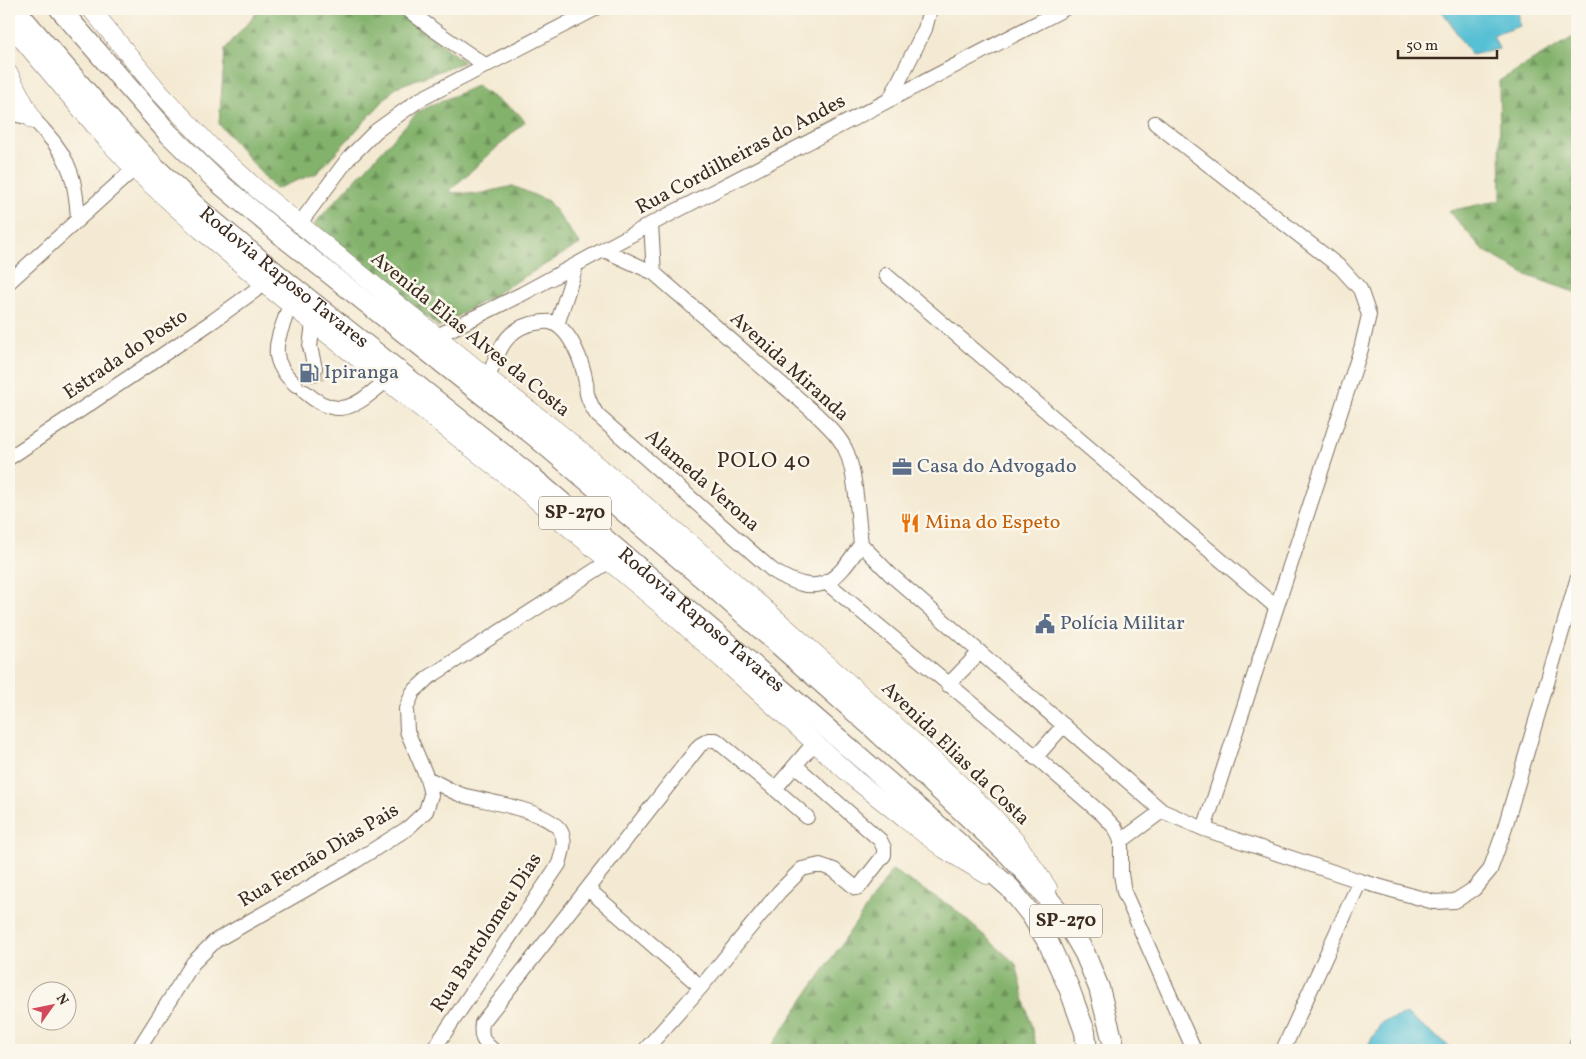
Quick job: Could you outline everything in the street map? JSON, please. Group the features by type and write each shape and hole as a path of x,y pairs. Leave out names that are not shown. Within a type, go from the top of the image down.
{"highway":[{"name":"Rodovia Raposo Tavares","path":"15,9 115,125 200,210 288,283 532,477 763,673 1010,888 1032,916 1049,944 1069,988 1085,1032 1087,1050"},
{"name":"Rodovia Raposo Tavares","path":"60,9 169,134 218,182 291,243 537,438 786,650 1008,855 1065,919 1085,954 1099,988 1115,1050"}],"main road":[{"name":"Avenida Elias Alves da Costa","path":"91,9 160,93 213,149 258,190 488,378 557,431 690,542 841,676"},
{"path":"9,24 106,139 134,169 264,284 523,489 674,616 856,780 906,820 973,868 1010,888"},
{"path":"9,74 33,120"},
{"name":"Avenida Elias da Costa","path":"841,676 992,815 1018,844 1040,875 1065,919"}],"street":[{"path":"407,9 485,65"},
{"path":"300,223 348,159 376,131 419,100 595,9"},
{"path":"890,99 925,29 930,9"},
{"name":"Rua Cordilheiras do Andes","path":"437,336 576,266 651,224 1064,9"},
{"path":"9,113 33,120 53,140 66,160 73,178 77,197 78,219"},
{"path":"1155,123 1342,268 1360,289 1369,315 1361,349 1204,829"},
{"path":"9,282 134,169"},
{"path":"651,224 654,273"},
{"name":"Avenida Miranda","path":"604,250 654,273 816,414 834,432 847,452 861,544"},
{"path":"488,378 499,350 508,336 522,326 540,322 550,322 557,325 576,266"},
{"path":"886,275 1276,607"},
{"name":"Estrada do Posto","path":"9,458 213,321 264,284"},
{"path":"290,304 275,354 279,367 301,388 322,403 336,409 347,407 363,400 386,381"},
{"path":"313,323 310,347 315,368"},
{"name":"Alameda Verona","path":"557,325 570,338 575,349 581,364 587,395 597,415 772,570 791,582 810,585 827,583"},
{"path":"319,388 322,403"},
{"path":"1194,1050 1124,892 1121,874 1122,841 1116,829 1015,739 827,583 846,567 861,544 890,574 1162,811 1204,829 1360,881 1434,902 1455,901 1474,889 1490,870 1577,580"},
{"name":"Rua Fernão Dias Pais","path":"138,1050 193,962 215,941 354,862 408,828 426,812 431,795 427,778 407,731 406,709 413,692 428,678 608,562"},
{"path":"948,685 980,652"},
{"path":"1035,758 1064,725"},
{"path":"493,1050 483,1042 480,1033 482,1024 700,745 709,740 716,740 807,817"},
{"path":"775,789 815,742"},
{"path":"645,1050 701,987 779,892 802,869 820,865 834,870 856,888 859,887 884,855 884,848 880,840 796,766"},
{"name":"Rua Bartolomeu Dias","path":"427,778 460,794 517,808 547,819 560,831 564,845 559,864 434,1050"},
{"path":"1122,841 1162,811"},
{"path":"1282,1050 1360,881"},
{"path":"588,888 701,987"},
{"path":"1576,1050 1577,1044"}],"green space":[{"path":"260,9 396,9 464,62 396,87 317,173 275,189 219,124 225,49"},
{"path":"1577,35 1577,293 1526,275 1483,250 1449,211 1501,200 1499,81"},
{"path":"476,86 519,114 525,122 448,192 478,194 513,186 548,201 580,244 439,327 314,224 419,111"},
{"path":"892,870 952,907 1016,964 1037,1050 769,1050"}],"water":[{"path":"1441,9 1518,9 1520,26 1493,35 1499,49 1471,55"},
{"path":"1406,1014 1454,1050 1365,1050 1382,1022"}],"tunnel":[{"path":"315,368 319,388"}],"place":[{"name":"Ipiranga","path":"309,373"},
{"name":"Casa do Advogado","path":"902,467"},
{"name":"Mina do Espeto","path":"910,523"},
{"name":"Polícia Militar","path":"1045,624"}],"district":[{"name":"POLO 40","path":"764,461"}]}
